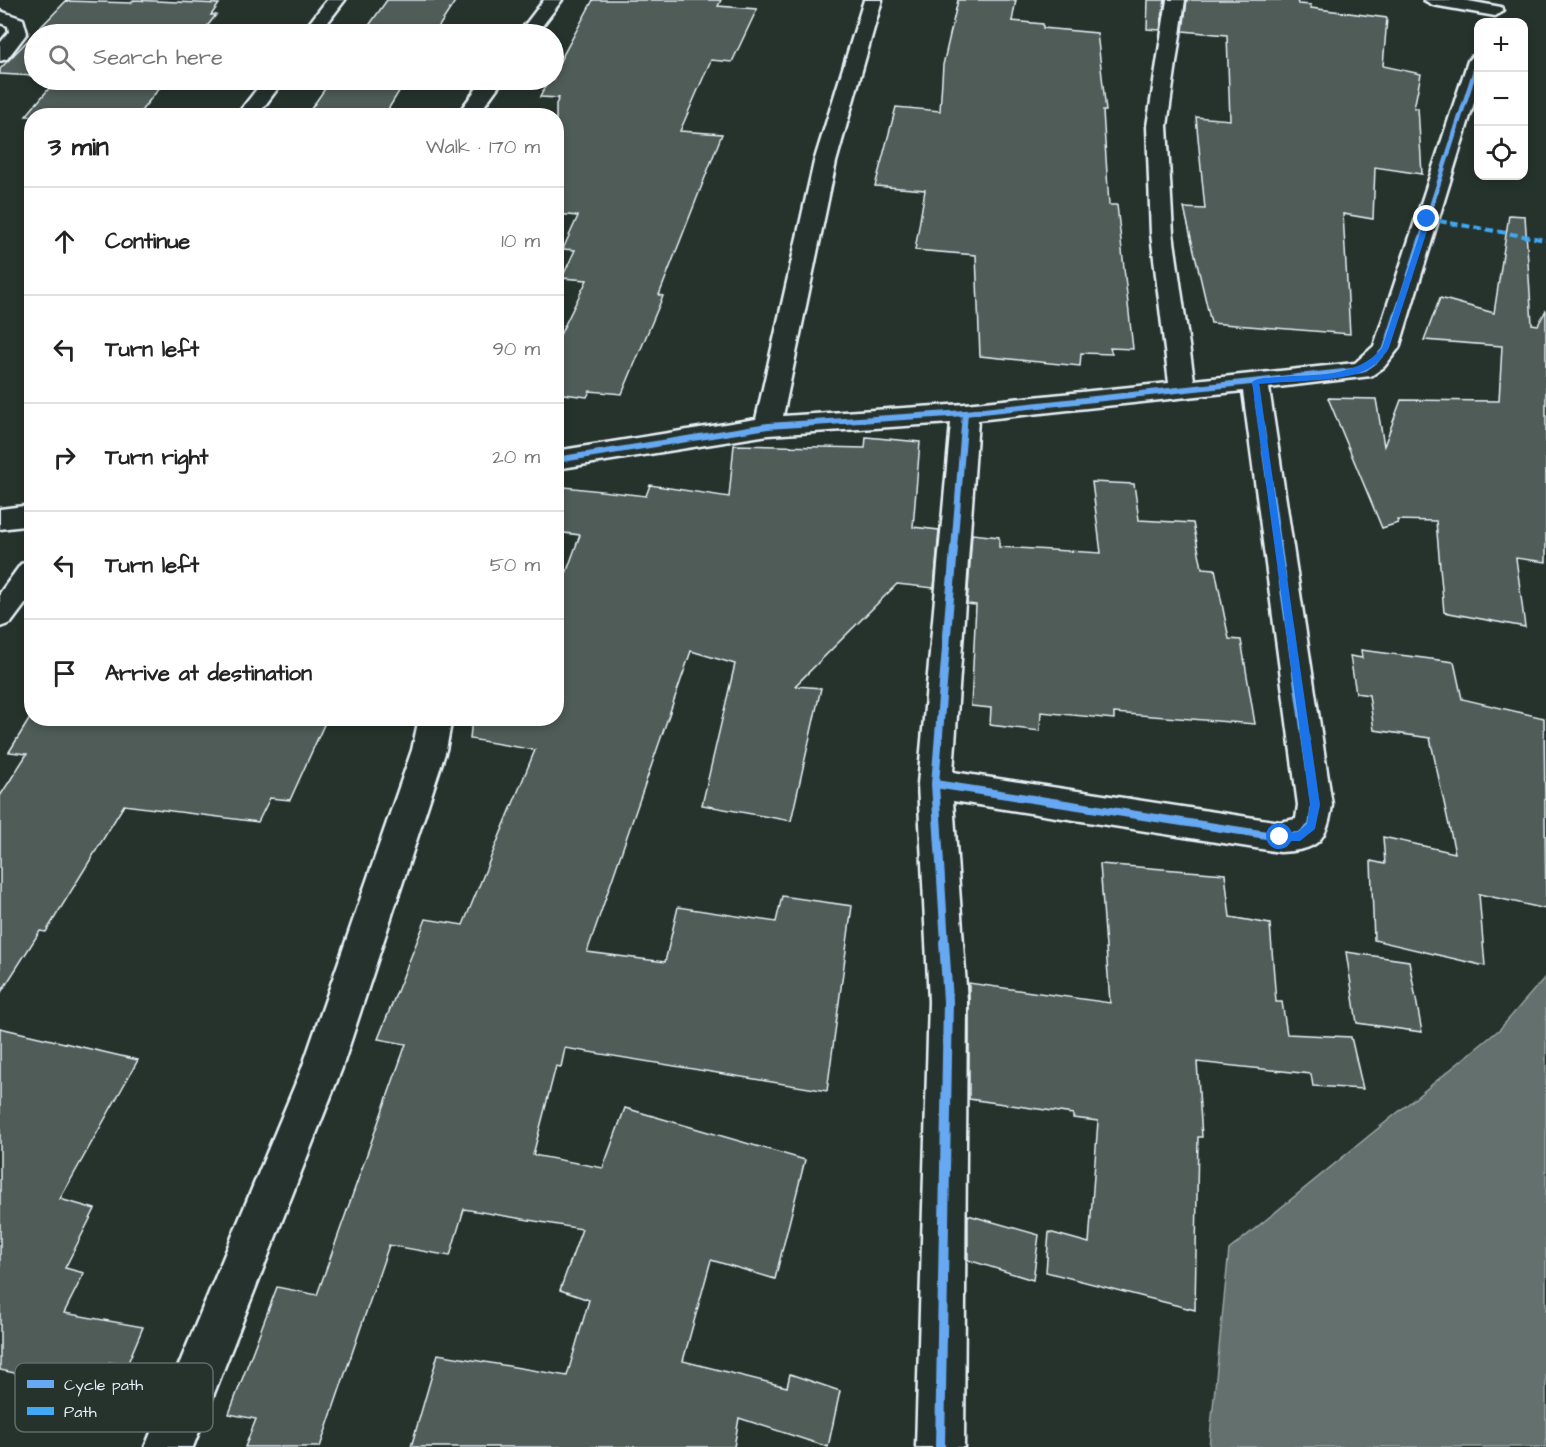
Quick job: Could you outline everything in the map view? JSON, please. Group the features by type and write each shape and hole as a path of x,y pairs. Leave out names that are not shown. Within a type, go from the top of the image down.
{"street":[{"path":"318,24 336,0"},
{"path":"535,24 553,0"},
{"path":"768,426 825,162 873,0"},
{"path":"1176,0 1157,126 1162,234 1183,391"},
{"path":"1440,1 1495,11"},
{"path":"0,16 17,23 18,33 0,55"},
{"path":"564,459 768,426 965,413 1183,391 1362,369 1375,361 1386,348 1476,72"},
{"path":"252,108 266,90"},
{"path":"472,108 486,90"},
{"path":"935,784 1280,837 1300,836 1312,826 1315,805 1255,382"},
{"path":"940,1447 948,1001 935,784 965,413"},
{"path":"0,519 24,516"},
{"path":"0,615 24,583"},
{"path":"203,1363 322,1068 429,750 434,726"},
{"path":"169,1447 175,1432"}],"shaded area":[{"path":"1546,976 1546,1447 1209,1447 1229,1250 1500,1029"}],"building":[{"path":"134,0 219,4 211,15 216,15 209,24 44,24 66,1 131,3"},
{"path":"387,0 456,0 440,24 370,24"},
{"path":"593,0 721,0 718,6 757,9 732,62 711,60 680,131 722,134 659,295 663,296 622,394 590,391 587,397 564,394 564,327 587,280 564,278 575,250 564,249 564,247 578,216 564,215 564,108 556,108 559,98 540,97 544,90 564,90 564,54"},
{"path":"958,0 1016,0 1012,21 1043,24 1043,28 1097,33 1106,111 1103,111 1109,205 1117,205 1133,349 1110,348 1112,354 1081,353 1080,366 980,356 976,255 915,250 925,190 875,186 896,107 940,111 943,65"},
{"path":"1148,0 1165,0 1160,30 1147,29"},
{"path":"1187,0 1297,0 1298,4 1311,5 1311,8 1387,18 1383,66 1421,74 1414,108 1418,108 1422,174 1375,167 1373,219 1343,214 1350,334 1211,323 1184,208 1205,209 1196,117 1230,120 1227,35 1183,31"},
{"path":"24,44 24,75 0,74 0,69"},
{"path":"48,90 158,90 143,108 33,108"},
{"path":"324,90 400,90 389,108 312,108"},
{"path":"1509,215 1525,216 1532,324 1538,325 1546,310 1546,562 1516,558 1525,627 1444,612 1436,521 1397,520 1398,523 1382,528 1328,398 1376,399 1384,446 1401,400 1499,401 1502,346 1424,340 1440,298 1494,313"},
{"path":"866,437 920,442 913,527 939,530 934,588 897,584 795,686 821,688 791,821 702,805 735,664 691,651 587,952 665,962 678,907 776,922 782,896 852,906 827,1091 565,1048 561,1067 556,1066 533,1155 603,1168 625,1108 805,1160 775,1279 711,1260 683,1361 787,1387 790,1374 840,1391 828,1447 739,1418 734,1447 411,1447 438,1354 567,1376 589,1300 560,1290 582,1229 464,1209 450,1256 389,1245 320,1447 245,1447 256,1419 229,1414 277,1287 317,1295 406,1044 378,1039 426,919 463,925 535,750 470,739 471,726 564,726 564,579 580,535 564,533 564,487 646,496 650,485 729,497 734,445 865,448"},
{"path":"1092,482 1134,484 1139,520 1193,523 1202,568 1215,569 1229,639 1241,640 1255,724 1114,713 1114,719 1041,712 1040,731 990,725 991,708 971,706 976,605 967,604 972,534 999,537 999,547 1101,553"},
{"path":"1361,650 1454,662 1462,699 1544,718 1546,909 1479,894 1485,966 1374,940 1371,861 1385,864 1383,837 1455,853 1430,738 1374,730 1369,695 1356,693 1350,656 1362,658"},
{"path":"25,726 323,726 290,800 270,798 258,822 124,805 46,932 40,931 0,994 0,796 27,754 9,752"},
{"path":"1100,864 1225,874 1230,917 1270,924 1276,1002 1282,1002 1287,1034 1351,1037 1363,1089 1313,1086 1311,1074 1197,1062 1202,1137 1198,1137 1195,1310 1046,1272 1049,1232 1089,1243 1098,1121 1073,1118 1073,1114 969,1099 969,983 1110,1003"},
{"path":"1346,952 1409,961 1422,1032 1357,1023"},
{"path":"0,1028 138,1060 60,1199 95,1209 65,1268 84,1273 64,1313 143,1327 128,1363 15,1363 15,1373 0,1370"},
{"path":"968,1215 1039,1235 1033,1280 968,1260"}],"marked path":[{"path":"1427,219 1546,240"}],"cycle path":[{"path":"564,459 768,426 965,413 1362,370 1375,361 1386,348 1474,72"},
{"path":"935,784 1280,837 1300,836 1312,826 1315,805 1255,382"},
{"path":"940,1447 948,1001 935,784 965,413"}],"route":[{"path":"1280,837 1300,836 1312,826 1315,805 1255,382 1342,374 1362,369 1375,361 1386,348 1427,219"}]}
